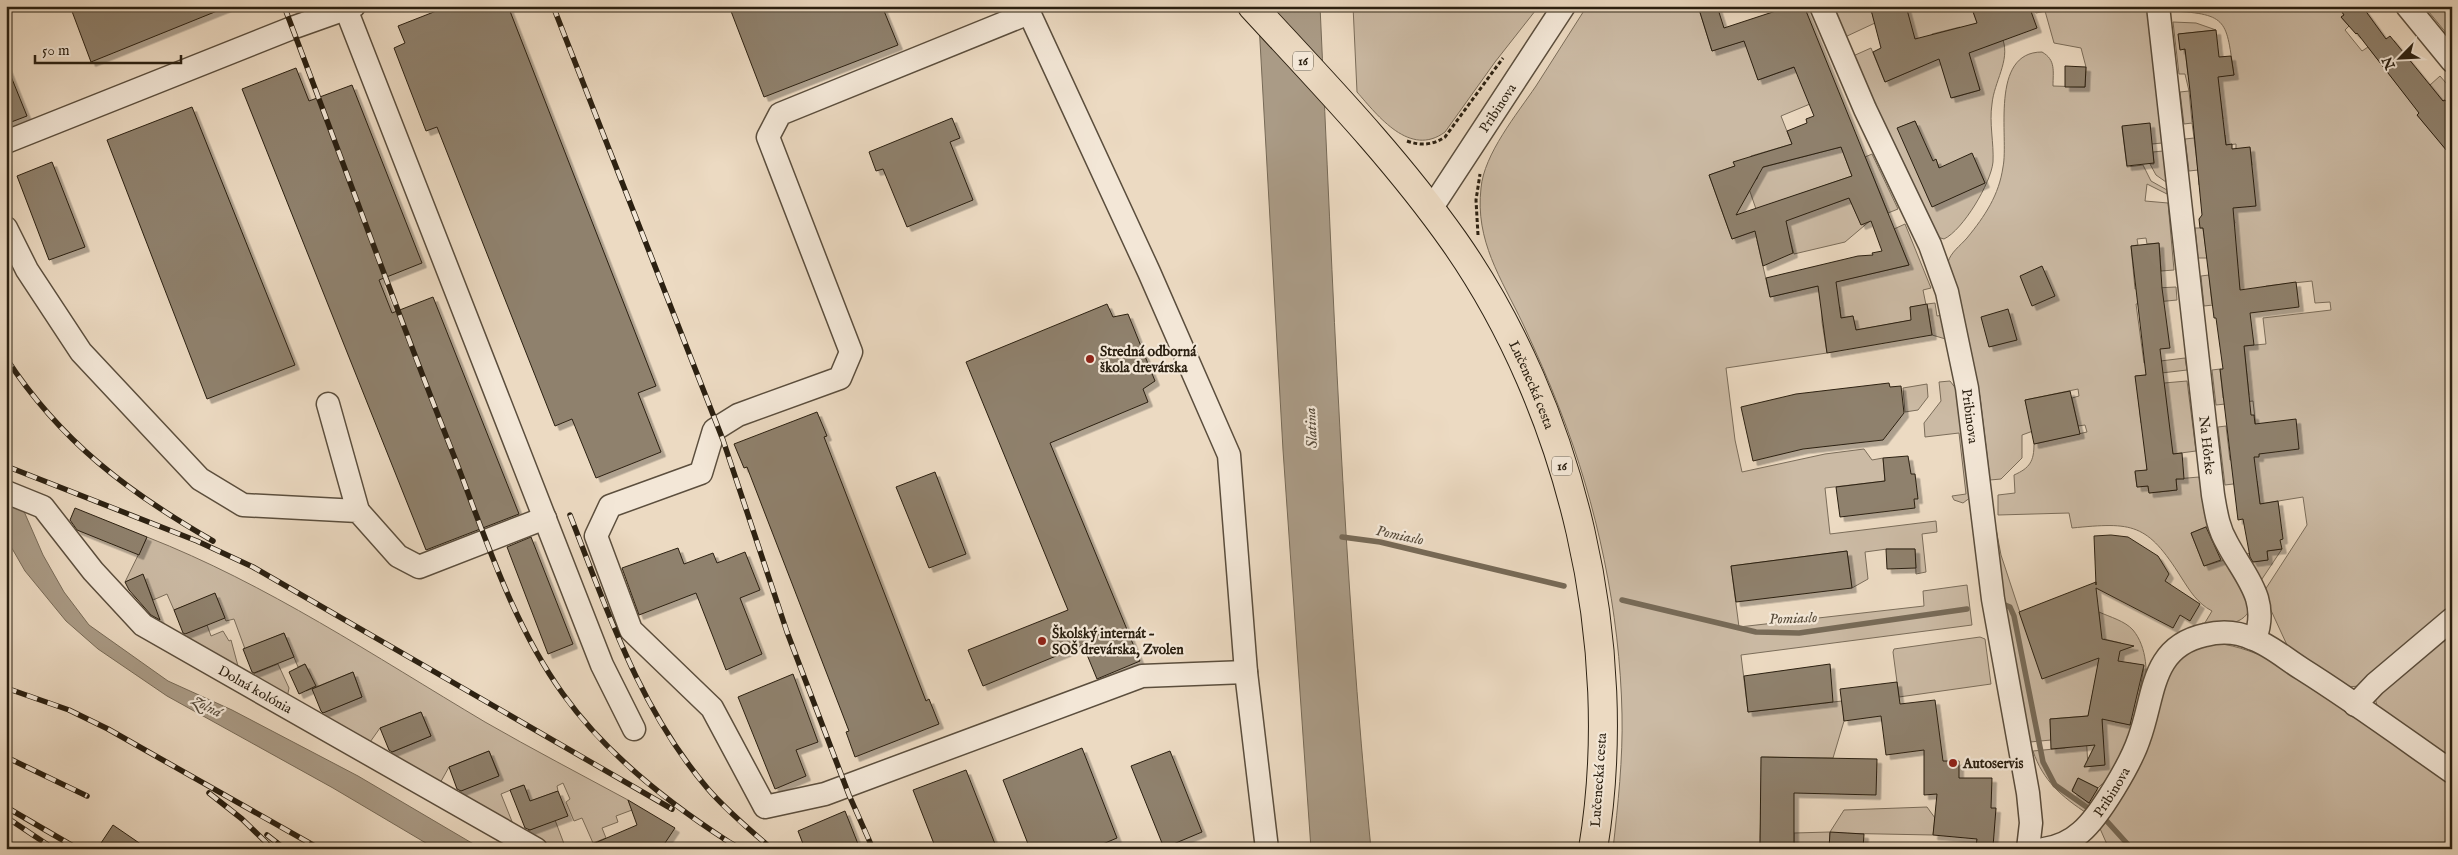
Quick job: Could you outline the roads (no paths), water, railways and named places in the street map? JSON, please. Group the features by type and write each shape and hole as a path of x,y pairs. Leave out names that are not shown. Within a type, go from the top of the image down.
{"main road":[{"name":"Lučenecká cesta","path":"1252,6 1354,116 1431,209 1479,281 1501,319 1525,368 1556,445 1576,518 1591,593 1599,650 1602,752 1593,849"}],"street":[{"name":"Pribinova","path":"1431,209 1564,6"},
{"name":"Pribinova","path":"1821,6 1858,92 1930,245 1955,322 1967,388 1993,600 2028,793 2031,824 2028,849"},
{"name":"Na Hôrke","path":"2158,6 2213,495 2218,522 2226,542 2258,599 2261,622 2255,639"},
{"path":"2407,6 2452,61"},
{"path":"6,142 292,28 350,8 602,666 634,729"},
{"path":"1246,672 1142,676 824,794 765,807 712,708 631,630 596,536 610,506 701,473 714,430 738,414 840,378 851,352 768,136 780,114 1027,10 1149,272 1229,455 1246,672 1267,849"},
{"path":"6,228 27,270 81,352 200,479 243,506 358,511"},
{"path":"328,404 358,511 398,556 419,567 545,518"},
{"name":"Dolná kolónia","path":"6,492 43,507 92,571 143,625 536,849"},
{"path":"2355,704 2374,684 2452,619"},
{"name":"Pribinova","path":"2044,849 2069,841 2082,831 2098,812 2133,755 2140,738 2159,669 2172,651 2195,637 2210,633 2227,632 2255,639"},
{"path":"2255,639 2355,704 2452,772"}],"water":[{"name":"Slatina","path":"1258,6 1320,6 1334,322 1346,533 1361,744 1371,849 1311,849 1283,450"},
{"name":"Zolná","path":"6,470 43,555 64,592 89,625 168,681 232,710 358,776 482,849 436,849 333,788 167,696 98,649 66,621 25,571 6,538"}],"waterway":[{"name":"Pomiaslo","path":"1342,537 1380,542 1564,586"},
{"name":"Pomiaslo","path":"1622,600 1756,632 1799,633 1967,609"},
{"name":"Pomiaslo","path":"2005,605 2010,607 2014,616 2043,762 2055,785 2088,808"},
{"name":"Pomiaslo","path":"2104,818 2132,849"}],"railway":[{"path":"284,6 389,288 489,548 514,609 529,638 563,694 598,737 639,776 706,827 729,842"},
{"path":"553,6 723,440 787,632 849,795 873,849"},
{"path":"6,358 27,388 50,415 98,463 153,504 213,541"},
{"path":"6,466 197,541 253,567 672,809"},
{"path":"570,515 627,658 663,726 684,758 715,797 772,849"},
{"path":"6,688 69,710 108,729 320,849"},
{"path":"6,757 87,796"},
{"path":"209,793 242,819 273,849"},
{"path":"6,807 78,849"},
{"path":"6,817 54,849"},
{"path":"267,835 285,849"},
{"path":"724,839 741,849"}],"place":[{"name":"Stredná odborná škola drevárska","path":"1090,359"},
{"name":"Školský internát – SOŠ drevárska, Zvolen","path":"1042,641"},
{"name":"Autoservis","path":"1953,763"}]}
